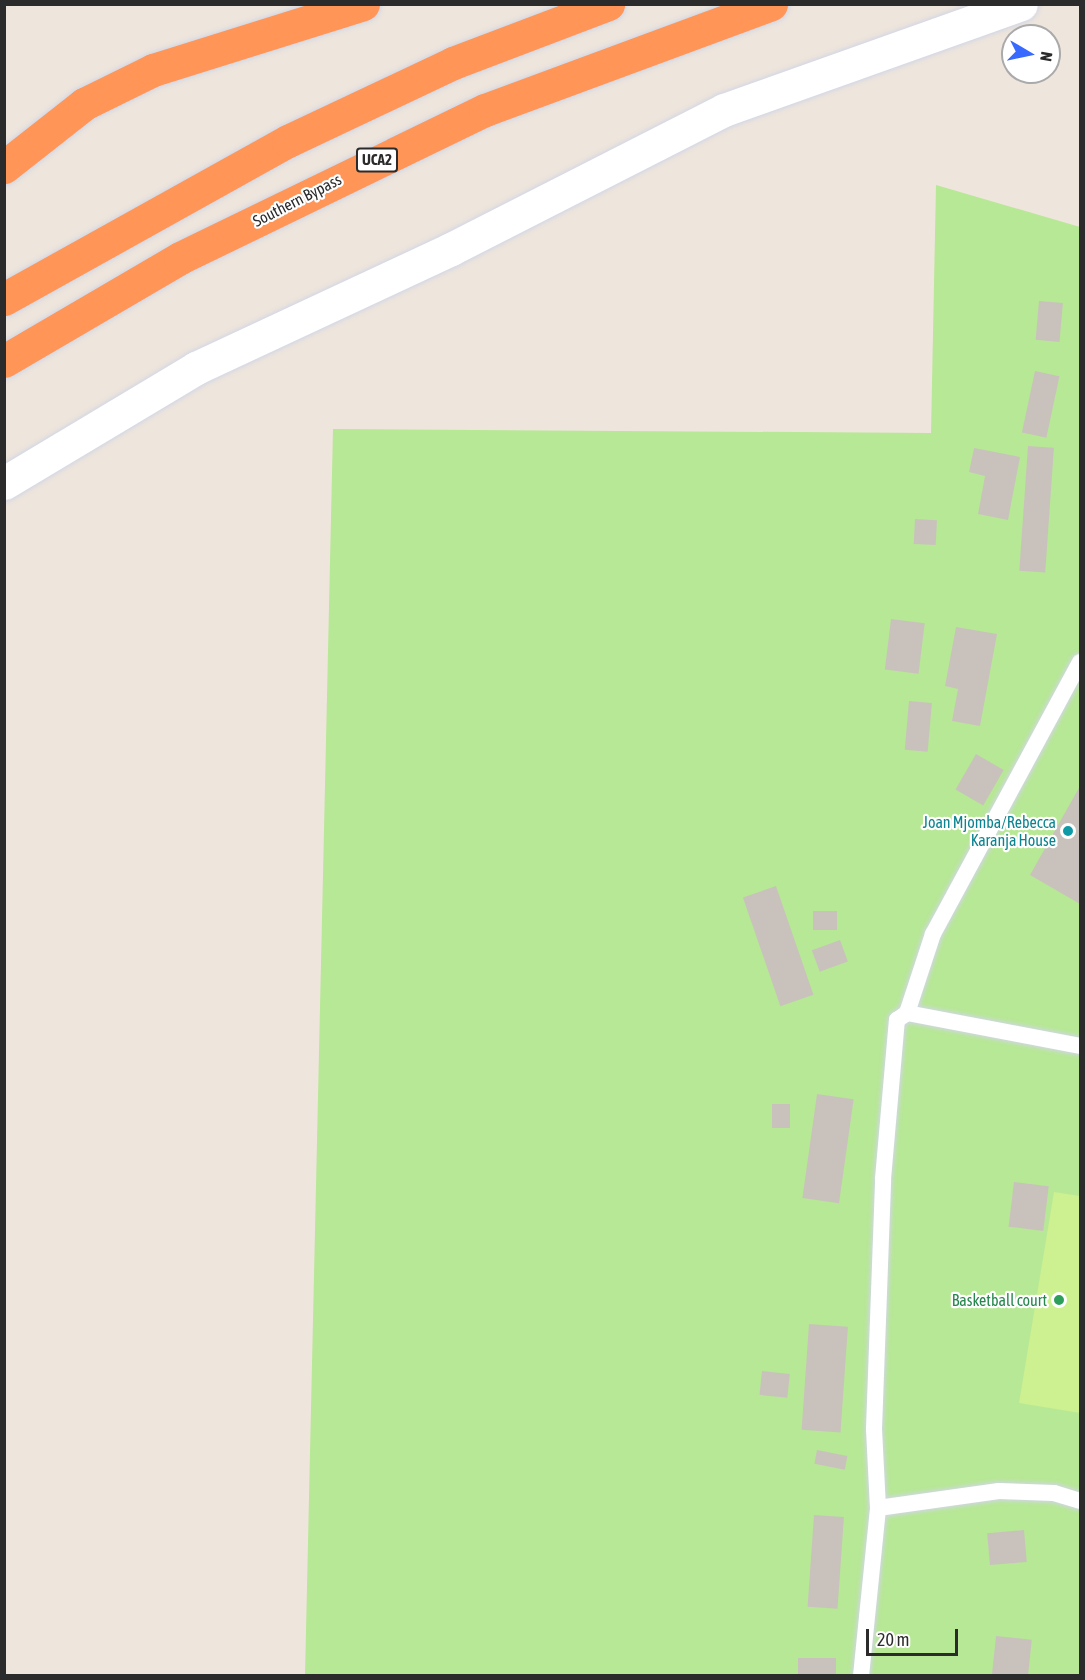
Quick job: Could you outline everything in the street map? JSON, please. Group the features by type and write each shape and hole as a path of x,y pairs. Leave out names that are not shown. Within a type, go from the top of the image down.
{"highway":[{"path":"4,167 84,104 153,70 363,4"},
{"path":"4,299 288,141 453,63 608,4"},
{"name":"Southern Bypass","path":"4,361 180,258 485,110 771,4"}],"street":[{"path":"4,483 196,368 451,249 724,110 1021,4"}],"lane":[{"path":"861,1676 878,1508 874,1429 883,1179 897,1020 907,1013 933,934 1080,662"},
{"path":"907,1013 1080,1046"},
{"path":"878,1508 999,1491 1053,1493 1080,1501"}],"green space":[{"path":"936,185 1080,227 1080,1675 305,1676 333,429 931,433"},
{"name":"Basketball court","path":"1054,1192 1080,1196 1080,1413 1019,1403"}],"building":[{"path":"1039,301 1063,303 1060,342 1036,340"},
{"path":"1035,371 1059,376 1046,438 1022,433"},
{"path":"1028,446 1054,448 1045,573 1019,571"},
{"path":"974,448 1020,457 1008,520 978,514 985,476 969,472"},
{"path":"915,519 937,520 936,545 914,544"},
{"path":"891,619 925,623 919,674 885,670"},
{"path":"956,627 997,634 980,726 952,721 958,689 945,686"},
{"path":"909,701 932,703 928,752 905,750"},
{"path":"976,754 1004,770 983,806 956,790"},
{"name":"Joan Mjomba/Rebecca Karanja House","path":"1080,786 1080,904 1030,875"},
{"path":"776,886 813,995 780,1006 743,897"},
{"path":"813,911 837,911 837,930 813,930"},
{"path":"840,940 848,962 820,972 812,950"},
{"path":"817,1094 854,1099 839,1203 802,1198"},
{"path":"772,1104 790,1104 790,1128 772,1128"},
{"path":"1014,1182 1049,1186 1043,1231 1009,1227"},
{"path":"809,1324 848,1327 841,1432 802,1430"},
{"path":"762,1371 790,1374 787,1398 759,1395"},
{"path":"817,1450 847,1456 845,1470 814,1464"},
{"path":"814,1515 844,1517 838,1609 808,1607"},
{"path":"1024,1530 1027,1562 990,1565 987,1533"},
{"path":"996,1636 1032,1640 1028,1676 992,1676"},
{"path":"798,1658 836,1658 836,1676 798,1676"}],"place":[{"name":"Joan Mjomba/Rebecca Karanja House","path":"1068,831"},
{"name":"Basketball court","path":"1059,1300"}]}
